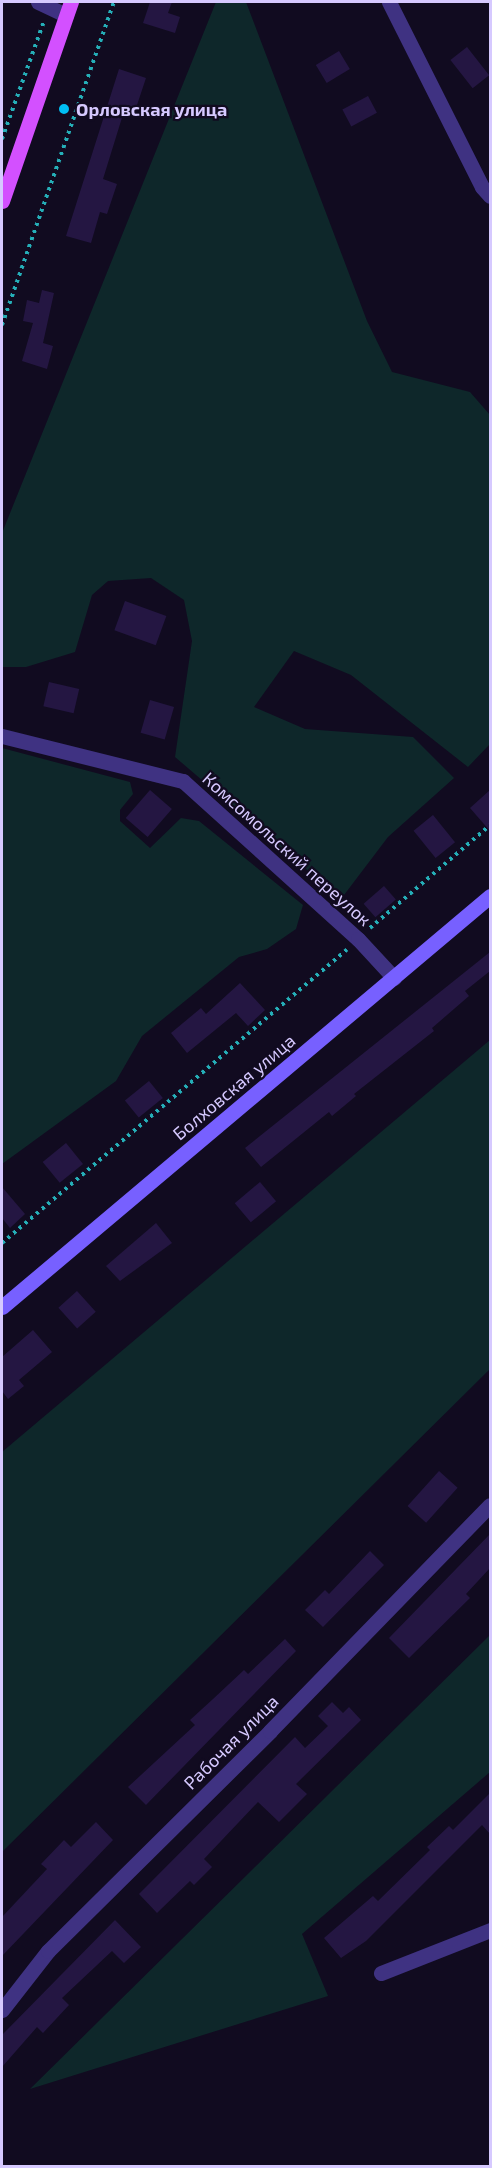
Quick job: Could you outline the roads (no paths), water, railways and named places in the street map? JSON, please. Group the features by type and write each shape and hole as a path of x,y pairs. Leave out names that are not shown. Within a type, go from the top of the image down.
{"main road":[{"path":"2,201 69,8"},
{"name":"Болховская улица","path":"2,1307 490,896"}],"street":[{"path":"389,2 482,187 490,196"},
{"path":"43,4 69,8"},
{"name":"Комсомольский переулок","path":"2,736 183,782 358,939 394,978"},
{"name":"Рабочая улица","path":"2,2010 48,1951 270,1731 490,1505"},
{"path":"381,1973 490,1930"}],"place":[{"name":"Орловская улица","path":"64,109"}]}
